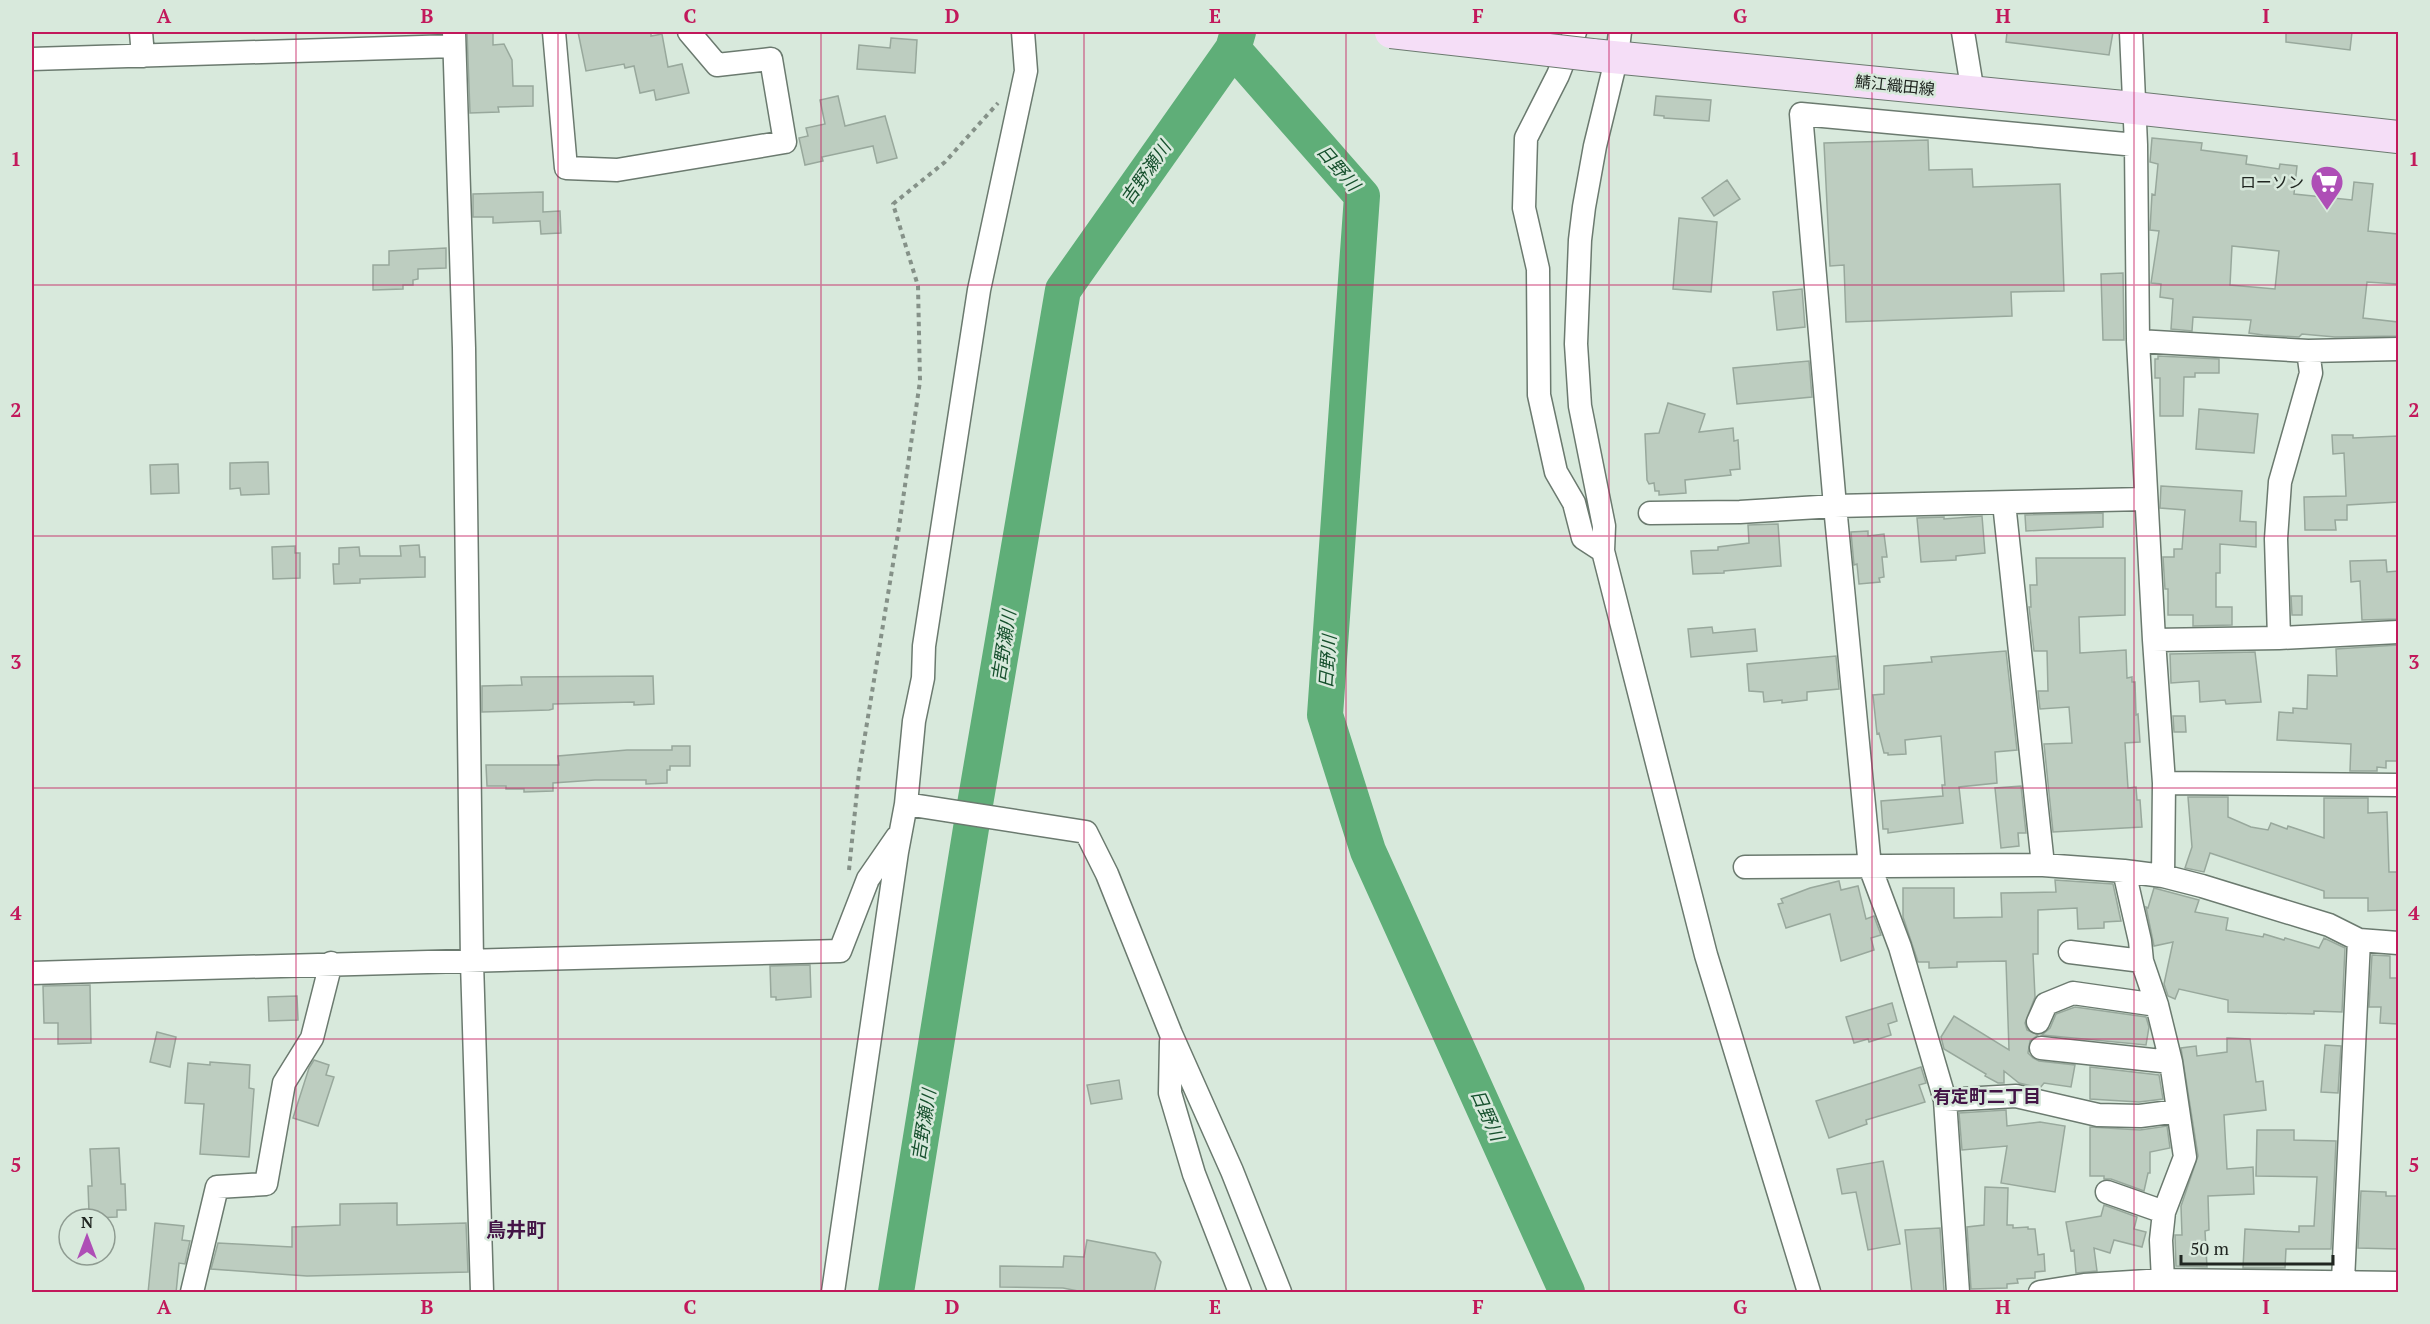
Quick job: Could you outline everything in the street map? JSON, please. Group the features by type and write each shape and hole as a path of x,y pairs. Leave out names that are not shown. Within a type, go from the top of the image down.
{"main road":[{"name":"鯖江織田線","path":"1391,32 1601,43 1973,93 2398,137"}],"street":[{"path":"141,32 143,56"},
{"path":"554,32 566,168 616,170 785,142 771,59 717,65 689,32"},
{"path":"833,1293 900,832 906,804 924,646 979,290 1026,71 1023,32"},
{"path":"1963,32 1973,93"},
{"path":"2131,32 2136,145 2138,341 2164,783 2163,876"},
{"path":"32,59 143,56 454,39 464,348 472,962 482,1293"},
{"path":"1601,43 1558,75 1526,138 1524,208 1538,269 1539,395 1556,472 1574,503 1583,538 1604,551"},
{"path":"1601,43 1595,146 1580,240 1577,332 1580,406 1604,526 1604,551 1706,955 1809,1293"},
{"path":"1958,1293 1945,1100 1900,948 1870,867 1835,506 1801,114 2136,145"},
{"path":"2138,341 2308,351 2398,349"},
{"path":"2279,638 2276,539 2280,482 2311,373 2308,351"},
{"path":"1650,513 2146,499"},
{"path":"2004,503 2043,865"},
{"path":"2154,640 2279,638 2398,632"},
{"path":"2164,783 2398,785"},
{"path":"906,804 1086,832 1107,874 1171,1034 1232,1171 1280,1293"},
{"path":"32,973 331,963 472,962 840,951 868,879 900,832"},
{"path":"1745,867 2043,865 2124,871 2163,876 2329,925 2359,940 2398,943"},
{"path":"2124,871 2140,941 2142,961 2157,1005 2171,1062 2185,1157 2164,1212 2154,1286"},
{"path":"2343,1281 2349,1194 2359,940"},
{"path":"2070,952 2142,961"},
{"path":"192,1293 217,1186 266,1184 284,1083 312,1038 331,963"},
{"path":"2038,1022 2046,1004 2073,993 2157,1005"},
{"path":"1171,1034 1170,1094 1194,1174 1240,1293"},
{"path":"2041,1048 2171,1062"},
{"path":"1945,1100 2016,1096 2098,1115 2140,1116 2178,1111"},
{"path":"2108,1192 2164,1212"},
{"path":"2040,1293 2084,1285 2154,1286 2343,1281 2398,1283"}],"path":[{"path":"848,879 859,772 920,381 918,285 893,204 945,162 1026,71"}],"building":[{"path":"467,32 493,32 493,45 504,44 512,60 513,86 533,86 533,106 498,107 499,112 470,113"},
{"path":"578,32 651,32 651,36 662,34 668,67 682,64 689,93 656,100 654,90 640,93 634,66 625,68 624,64 586,71"},
{"path":"2007,32 2113,32 2109,55 2006,42"},
{"path":"2286,32 2352,32 2350,50 2286,42"},
{"path":"891,38 917,40 915,73 857,69 859,45 890,48"},
{"path":"838,96 845,126 885,116 897,158 877,163 873,146 822,157 823,161 805,165 799,138 808,136 806,128 825,124 820,100"},
{"path":"1656,96 1711,100 1709,121 1664,118 1664,116 1654,115"},
{"path":"2152,138 2202,143 2201,150 2247,156 2246,164 2279,169 2280,164 2297,166 2294,194 2352,200 2354,182 2373,184 2368,231 2398,234 2398,284 2367,282 2363,318 2398,322 2398,336 2263,335 2249,333 2251,320 2193,317 2192,331 2171,329 2173,299 2160,297 2161,284 2151,283 2159,231 2150,230 2152,194 2155,195 2158,164 2150,162","holes":["2232,246 2279,251 2275,289 2230,285"]},
{"path":"1928,140 1929,170 1972,169 1973,187 2060,184 2064,291 2011,292 2012,316 1846,322 1844,265 1830,266 1824,143"},
{"path":"1727,180 1740,199 1714,216 1702,198"},
{"path":"543,192 543,212 560,211 561,233 541,234 540,221 493,223 493,217 473,217 473,194"},
{"path":"1679,218 1717,222 1711,292 1673,289"},
{"path":"446,248 446,268 418,269 418,279 413,280 413,285 403,285 403,289 373,290 373,265 389,265 389,251"},
{"path":"2123,273 2124,340 2103,340 2101,274"},
{"path":"1802,289 1805,327 1777,330 1773,292"},
{"path":"2158,356 2219,359 2219,373 2195,373 2195,377 2184,377 2183,416 2160,416 2160,378 2155,378 2155,359 2158,359"},
{"path":"1809,361 1812,397 1737,404 1733,368"},
{"path":"1668,403 1705,414 1699,432 1733,428 1734,441 1738,440 1740,469 1730,470 1731,475 1685,480 1686,493 1659,495 1659,491 1655,491 1654,483 1649,484 1647,480 1645,434 1659,433"},
{"path":"2199,409 2258,414 2254,453 2196,449"},
{"path":"2332,435 2353,435 2353,438 2398,436 2398,502 2347,505 2347,520 2335,520 2336,530 2305,530 2304,497 2346,496 2344,453 2333,454"},
{"path":"268,462 269,494 241,495 240,488 230,489 230,463"},
{"path":"178,464 179,493 151,494 150,465"},
{"path":"2161,486 2242,491 2240,521 2256,522 2256,547 2220,544 2220,573 2216,573 2216,607 2232,607 2232,625 2193,626 2193,615 2168,615 2168,589 2165,589 2163,557 2174,557 2174,549 2182,549 2185,510 2160,508"},
{"path":"2103,513 2103,527 2026,531 2025,515"},
{"path":"1982,516 1985,553 1956,556 1956,560 1921,562 1917,518 1944,517 1944,519"},
{"path":"1778,524 1781,566 1724,571 1724,573 1693,574 1691,551 1718,550 1718,547 1749,543 1748,525"},
{"path":"1868,531 1868,536 1884,534 1887,557 1882,557 1884,577 1879,578 1880,582 1859,584 1857,564 1854,565 1851,532"},
{"path":"419,545 420,557 425,557 425,577 360,579 360,583 334,584 333,564 339,564 339,548 359,547 360,556 401,556 400,546"},
{"path":"295,546 295,553 300,553 300,578 273,579 272,547"},
{"path":"2036,558 2125,558 2125,615 2079,617 2080,653 2126,650 2127,678 2132,677 2132,682 2135,682 2140,742 2125,743 2128,788 2136,787 2137,800 2140,800 2142,827 2053,832 2044,744 2072,743 2069,707 2040,709 2038,691 2048,691 2047,651 2034,651 2029,607 2031,607 2030,585 2037,585"},
{"path":"2386,560 2387,572 2398,571 2398,619 2362,620 2360,581 2351,582 2350,561"},
{"path":"2291,596 2302,596 2302,615 2292,615"},
{"path":"1712,627 1713,633 1755,629 1757,651 1691,657 1688,629"},
{"path":"2398,645 2398,761 2386,761 2386,768 2377,767 2377,771 2350,771 2351,744 2277,740 2279,712 2293,713 2293,708 2307,709 2308,675 2337,676 2336,649"},
{"path":"2006,651 2017,750 1995,752 1997,783 1959,787 1963,823 1888,833 1888,829 1883,829 1881,801 1943,796 1942,785 1945,785 1941,736 1905,740 1906,754 1888,755 1884,753 1879,733 1877,734 1873,695 1884,694 1884,666 1932,662 1931,657"},
{"path":"2255,652 2261,702 2226,704 2225,700 2200,702 2199,681 2171,683 2170,654"},
{"path":"1836,656 1839,689 1807,692 1807,700 1782,703 1782,700 1764,702 1763,692 1749,691 1747,664"},
{"path":"653,676 654,704 634,705 634,702 553,704 553,709 549,710 482,712 482,686 522,685 521,677"},
{"path":"2173,716 2185,716 2186,732 2174,732"},
{"path":"672,746 690,746 690,766 670,766 670,770 667,770 667,783 646,784 646,780 595,780 553,783 553,791 524,792 524,789 506,789 506,786 487,786 486,765 559,765 558,756 627,750 672,750"},
{"path":"2021,786 2026,833 2018,833 2019,846 2001,848 1995,788"},
{"path":"2188,797 2228,797 2228,817 2251,827 2268,830 2271,823 2324,838 2324,798 2368,798 2368,813 2387,812 2389,872 2398,872 2398,910 2368,911 2368,898 2324,898 2324,891 2210,853 2204,872 2185,868 2192,847"},
{"path":"2055,880 2113,884 2121,921 2104,922 2104,928 2078,929 2077,908 2038,910 2038,954 2033,954 2035,997 2025,1023 2027,1030 2038,1035 2030,1041 2028,1053 2039,1061 2075,1065 2071,1087 2044,1083 2040,1088 2019,1083 2004,1071 2004,1083 1998,1083 1944,1049 1941,1037 1954,1016 2009,1050 2006,961 1957,962 1957,967 1929,968 1929,962 1918,962 1903,917 1903,888 1954,888 1954,918 2002,917 2001,893 2056,892"},
{"path":"1839,881 1841,890 1858,886 1866,919 1874,916 1881,935 1871,938 1874,950 1841,961 1830,914 1786,928 1778,904 1783,903 1781,899 1810,888"},
{"path":"2154,888 2199,900 2195,912 2228,918 2226,930 2263,937 2264,934 2284,940 2285,938 2319,948 2324,938 2345,948 2342,1012 2314,1011 2314,1014 2228,1012 2228,1000 2179,989 2175,999 2168,996 2164,984 2173,942 2154,946 2146,907 2148,908"},
{"path":"2372,955 2390,956 2390,978 2398,978 2398,1024 2380,1023 2381,1007 2369,1007"},
{"path":"810,965 811,997 776,1000 776,997 771,997 770,966"},
{"path":"90,985 91,1043 58,1044 58,1023 44,1023 43,986"},
{"path":"297,996 298,1020 269,1021 268,997"},
{"path":"1892,1003 1897,1021 1888,1024 1891,1035 1869,1042 1868,1039 1854,1043 1846,1017"},
{"path":"2075,1007 2146,1017 2149,1027 2146,1045 2042,1035 2050,1028 2056,1014"},
{"path":"157,1032 176,1037 170,1067 150,1062"},
{"path":"2227,1038 2250,1039 2256,1082 2263,1081 2266,1110 2224,1115 2227,1169 2253,1167 2254,1194 2208,1196 2209,1230 2205,1231 2207,1267 2176,1266 2175,1235 2182,1235 2181,1206 2198,1156 2181,1048 2196,1046 2197,1056 2227,1052"},
{"path":"2325,1045 2341,1046 2338,1093 2321,1092"},
{"path":"314,1060 329,1065 326,1075 334,1077 318,1126 293,1118 309,1068"},
{"path":"210,1062 250,1065 249,1088 254,1089 249,1157 200,1154 204,1104 185,1103 188,1063 210,1065"},
{"path":"1921,1067 1926,1083 1919,1085 1925,1102 1866,1120 1867,1124 1829,1138 1816,1101"},
{"path":"2090,1067 2159,1075 2163,1099 2139,1102 2090,1099"},
{"path":"1119,1080 1122,1099 1091,1104 1087,1085"},
{"path":"2006,1110 2007,1126 2040,1122 2065,1126 2055,1192 2001,1183 2007,1146 1962,1150 1959,1113"},
{"path":"2167,1126 2170,1148 2150,1152 2150,1173 2148,1173 2144,1191 2111,1179 2104,1179 2104,1176 2090,1176 2090,1127 2140,1130"},
{"path":"2257,1130 2294,1130 2294,1140 2336,1141 2331,1249 2286,1249 2285,1268 2243,1268 2245,1229 2299,1232 2299,1226 2314,1226 2317,1177 2256,1176"},
{"path":"119,1148 121,1184 125,1184 126,1210 117,1210 117,1207 89,1207 88,1186 92,1186 90,1149"},
{"path":"1883,1161 1900,1244 1868,1250 1856,1192 1842,1194 1837,1169"},
{"path":"1985,1187 2008,1188 2007,1225 2013,1225 2013,1228 2035,1229 2038,1255 2044,1254 2045,1271 2035,1272 2035,1278 2017,1279 2018,1283 2007,1284 2007,1288 1971,1289 1967,1227 1984,1225"},
{"path":"2361,1191 2386,1192 2386,1196 2398,1196 2398,1249 2358,1248"},
{"path":"397,1203 397,1225 466,1223 468,1272 307,1276 211,1269 218,1243 292,1247 292,1227 340,1225 340,1204"},
{"path":"2104,1205 2137,1217 2134,1229 2146,1232 2142,1247 2114,1240 2110,1253 2094,1248 2097,1271 2076,1273 2074,1250 2071,1251 2066,1222 2101,1216"},
{"path":"155,1223 184,1226 182,1240 190,1241 185,1264 179,1263 176,1293 148,1293"},
{"path":"1940,1228 1944,1291 1912,1293 1905,1230"},
{"path":"1087,1240 1155,1253 1161,1262 1154,1293 1088,1293 1063,1288 1000,1287 1000,1266 1063,1267 1064,1256 1084,1257"}],"waterway":[{"name":"吉野瀬川","path":"896,1292 973,816 1063,290 1233,49 1238,32"},
{"name":"日野川","path":"1233,49 1362,196 1325,715 1368,851 1567,1292"}],"place":[{"name":"ローソン","path":"2327,211"}],"district":[{"name":"有定町二丁目","path":"1987,1097"},
{"name":"鳥井町","path":"516,1230"}]}
